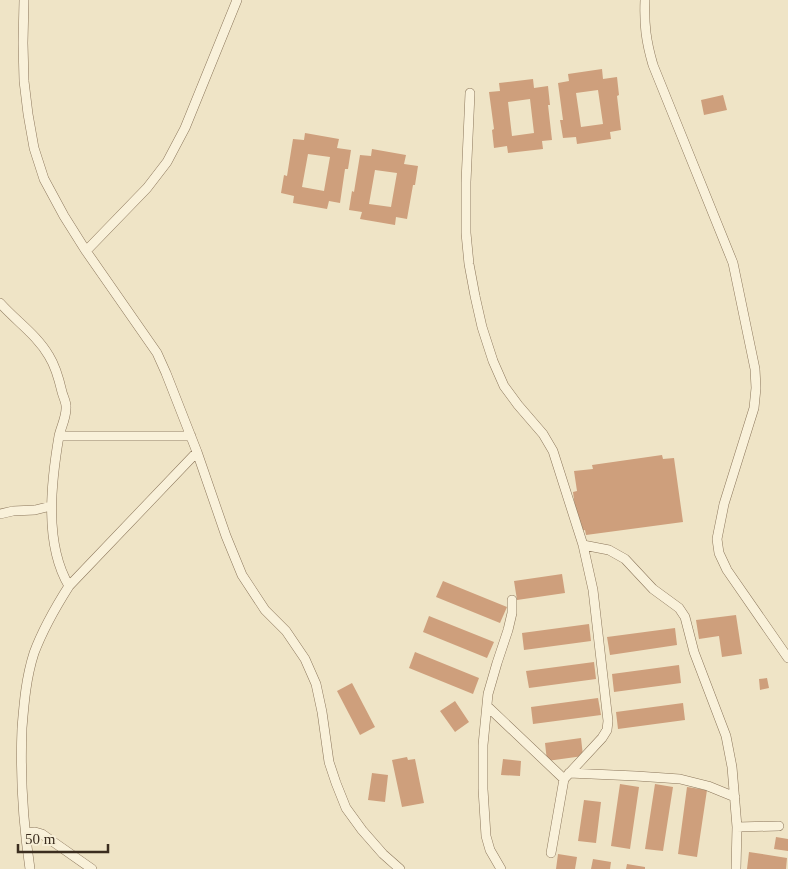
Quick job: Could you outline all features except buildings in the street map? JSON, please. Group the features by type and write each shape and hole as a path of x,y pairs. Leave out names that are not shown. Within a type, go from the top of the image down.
{"street":[{"path":"24,0 24,81 34,148 44,179 86,251 157,353 197,452 226,536 242,575 265,610 286,631 316,684 330,762 336,784 346,808 383,854 400,869"},
{"path":"86,251 147,188 167,162 185,128 237,0"},
{"path":"645,0 647,46 733,262 755,369 754,408 724,504 717,539 719,553 727,570 788,658"},
{"path":"470,93 466,233 469,264 482,327 493,362 504,386 543,434 553,451 583,545 593,590 608,721 607,730 602,738 566,776 551,853"},
{"path":"0,303 38,339 50,356 57,372 66,408 59,436 51,506 56,555 69,586"},
{"path":"59,436 190,436"},
{"path":"30,869 23,800 21,754 23,708 30,668 39,640 69,586 197,452"},
{"path":"0,514 51,506"},
{"path":"583,545 609,550 625,558 653,589 679,608 685,617 694,652 726,736 732,767 737,827 736,869"},
{"path":"501,869 490,850 486,836 483,745 486,706 491,682 508,630 512,613 512,600"},
{"path":"486,706 566,776 680,779 708,786 734,797"},
{"path":"737,827 779,826"},
{"path":"26,833 35,832 42,834 92,869"}]}
